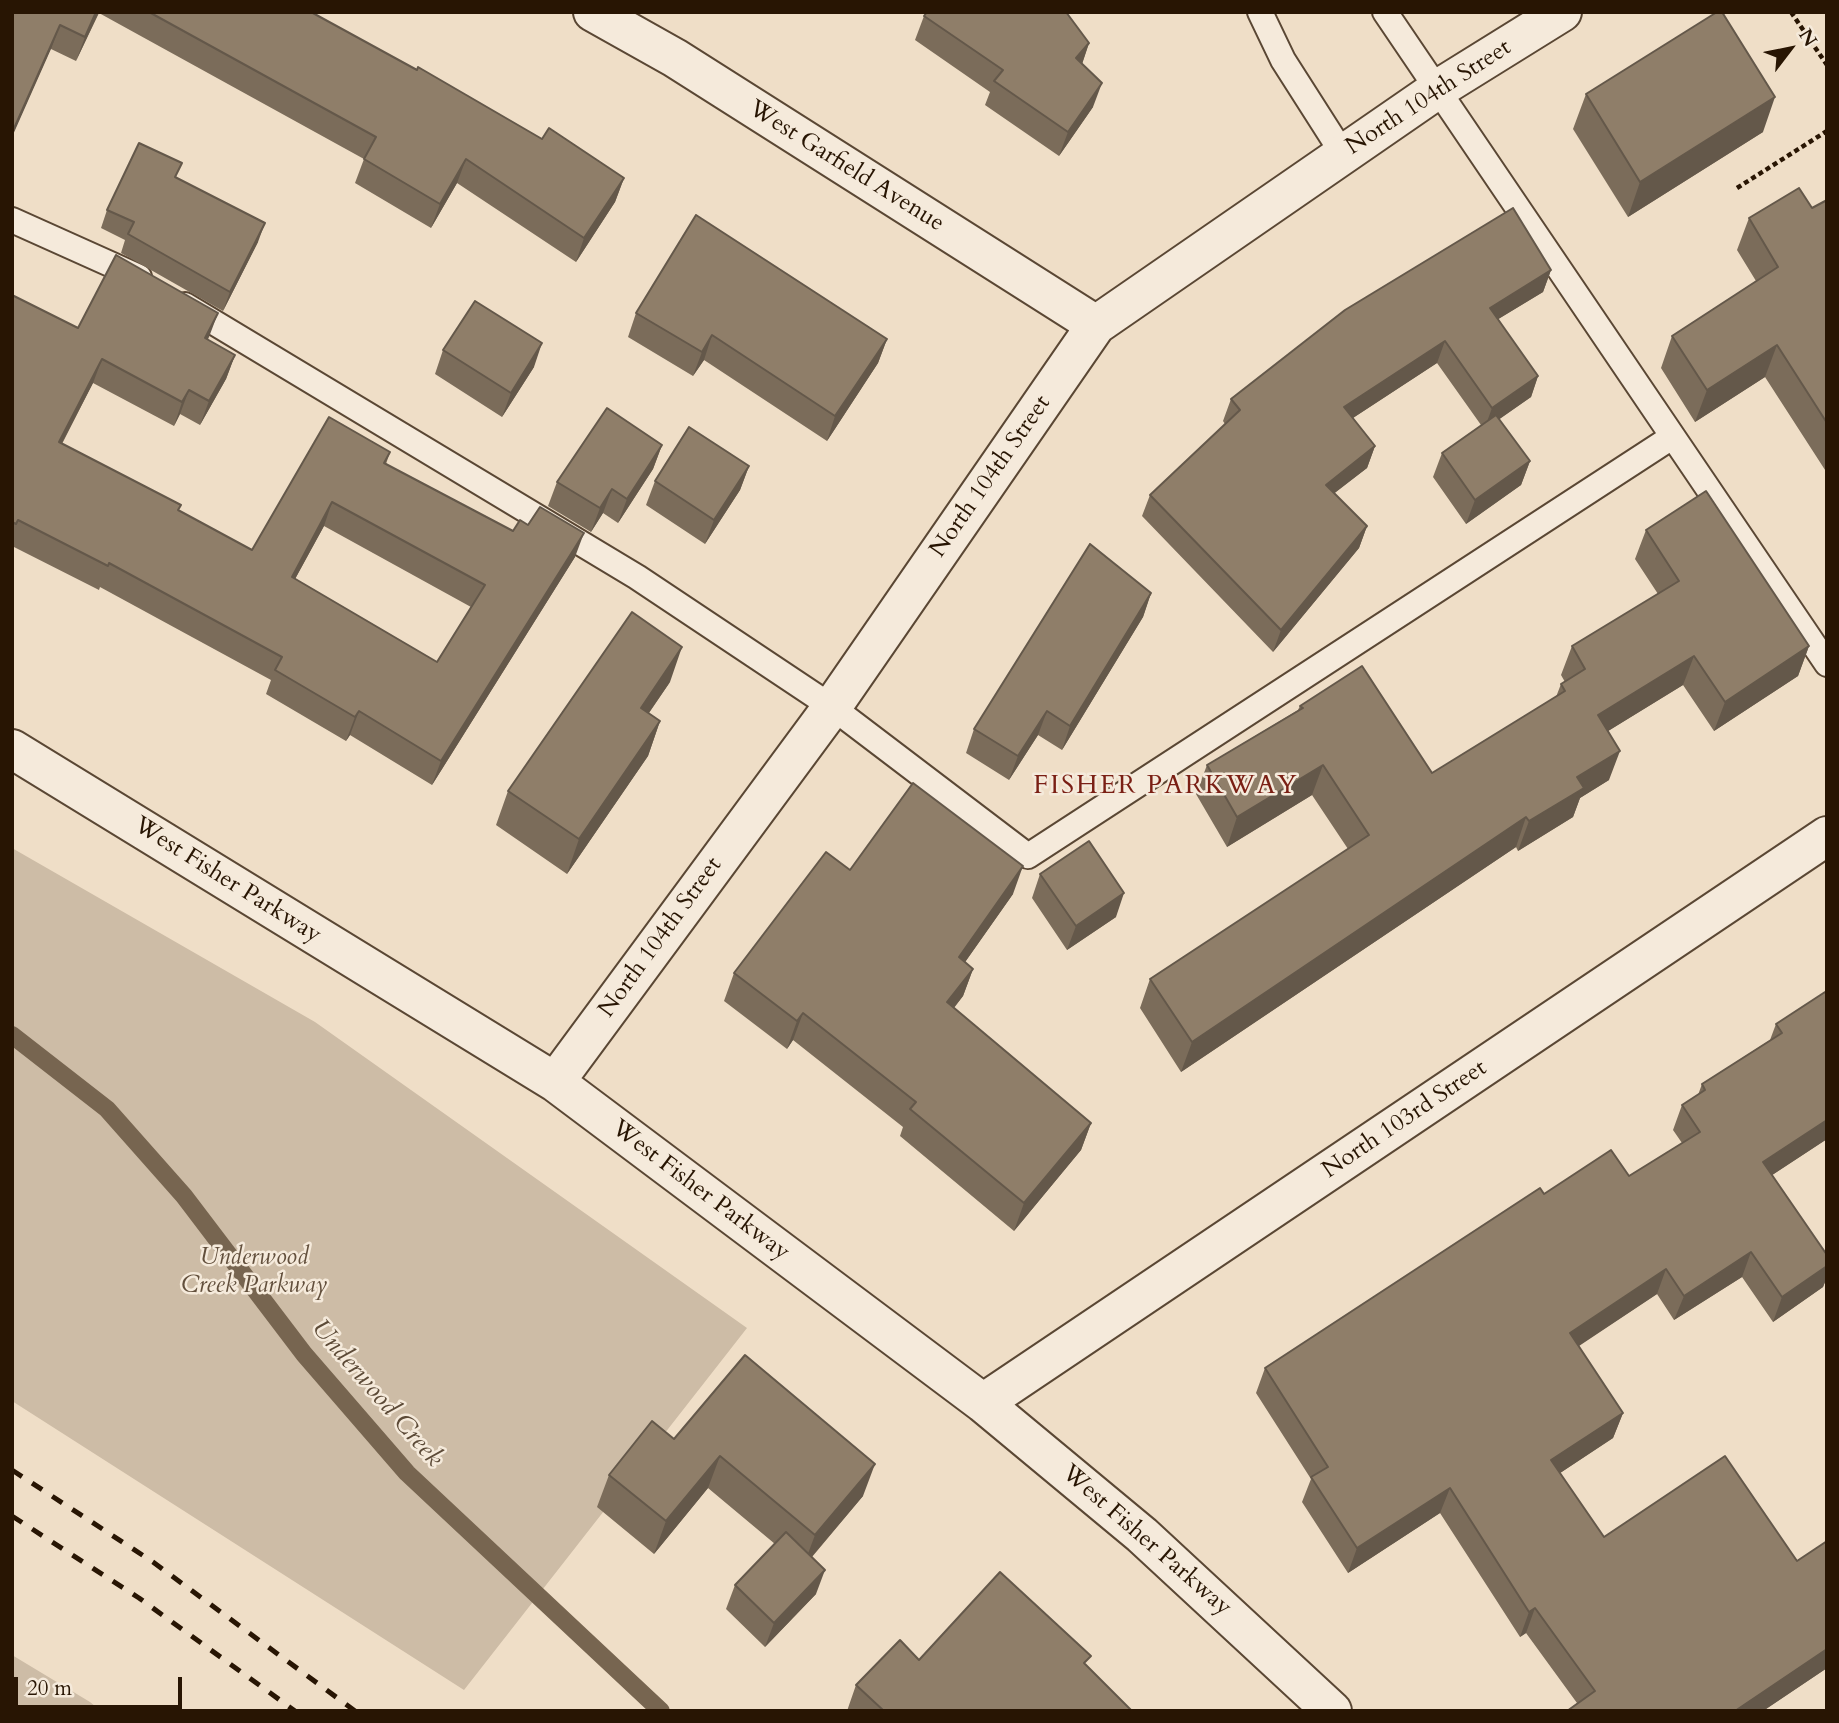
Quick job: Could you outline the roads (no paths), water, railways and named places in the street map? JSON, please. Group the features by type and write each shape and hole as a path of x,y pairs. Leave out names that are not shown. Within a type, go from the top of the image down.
{"street":[{"name":"West Garfield Avenue","path":"593,12 675,58 1096,325"},
{"name":"North 104th Street","path":"555,1082 832,707 1096,325 1438,89 1562,12"},
{"name":"West Fisher Parkway","path":"12,749 555,1082 983,1404 1142,1535 1332,1711"},
{"name":"North 103rd Street","path":"983,1404 1827,836"}],"lane":[{"path":"1260,12 1283,60 1343,154"},
{"path":"1385,12 1827,664"},
{"path":"12,220 138,276 637,577 832,707 1028,856 1672,437"}],"waterway":[{"name":"Underwood Creek","path":"12,1035 107,1109 184,1196 304,1354 407,1473 661,1711"}],"railway":[{"path":"12,1470 153,1562 355,1711"},
{"path":"12,1516 139,1598 295,1711"}],"district":[{"name":"FISHER PARKWAY","path":"1166,787"}],"park label":[{"name":"Underwood Creek Parkway","path":"254,1272"}]}
